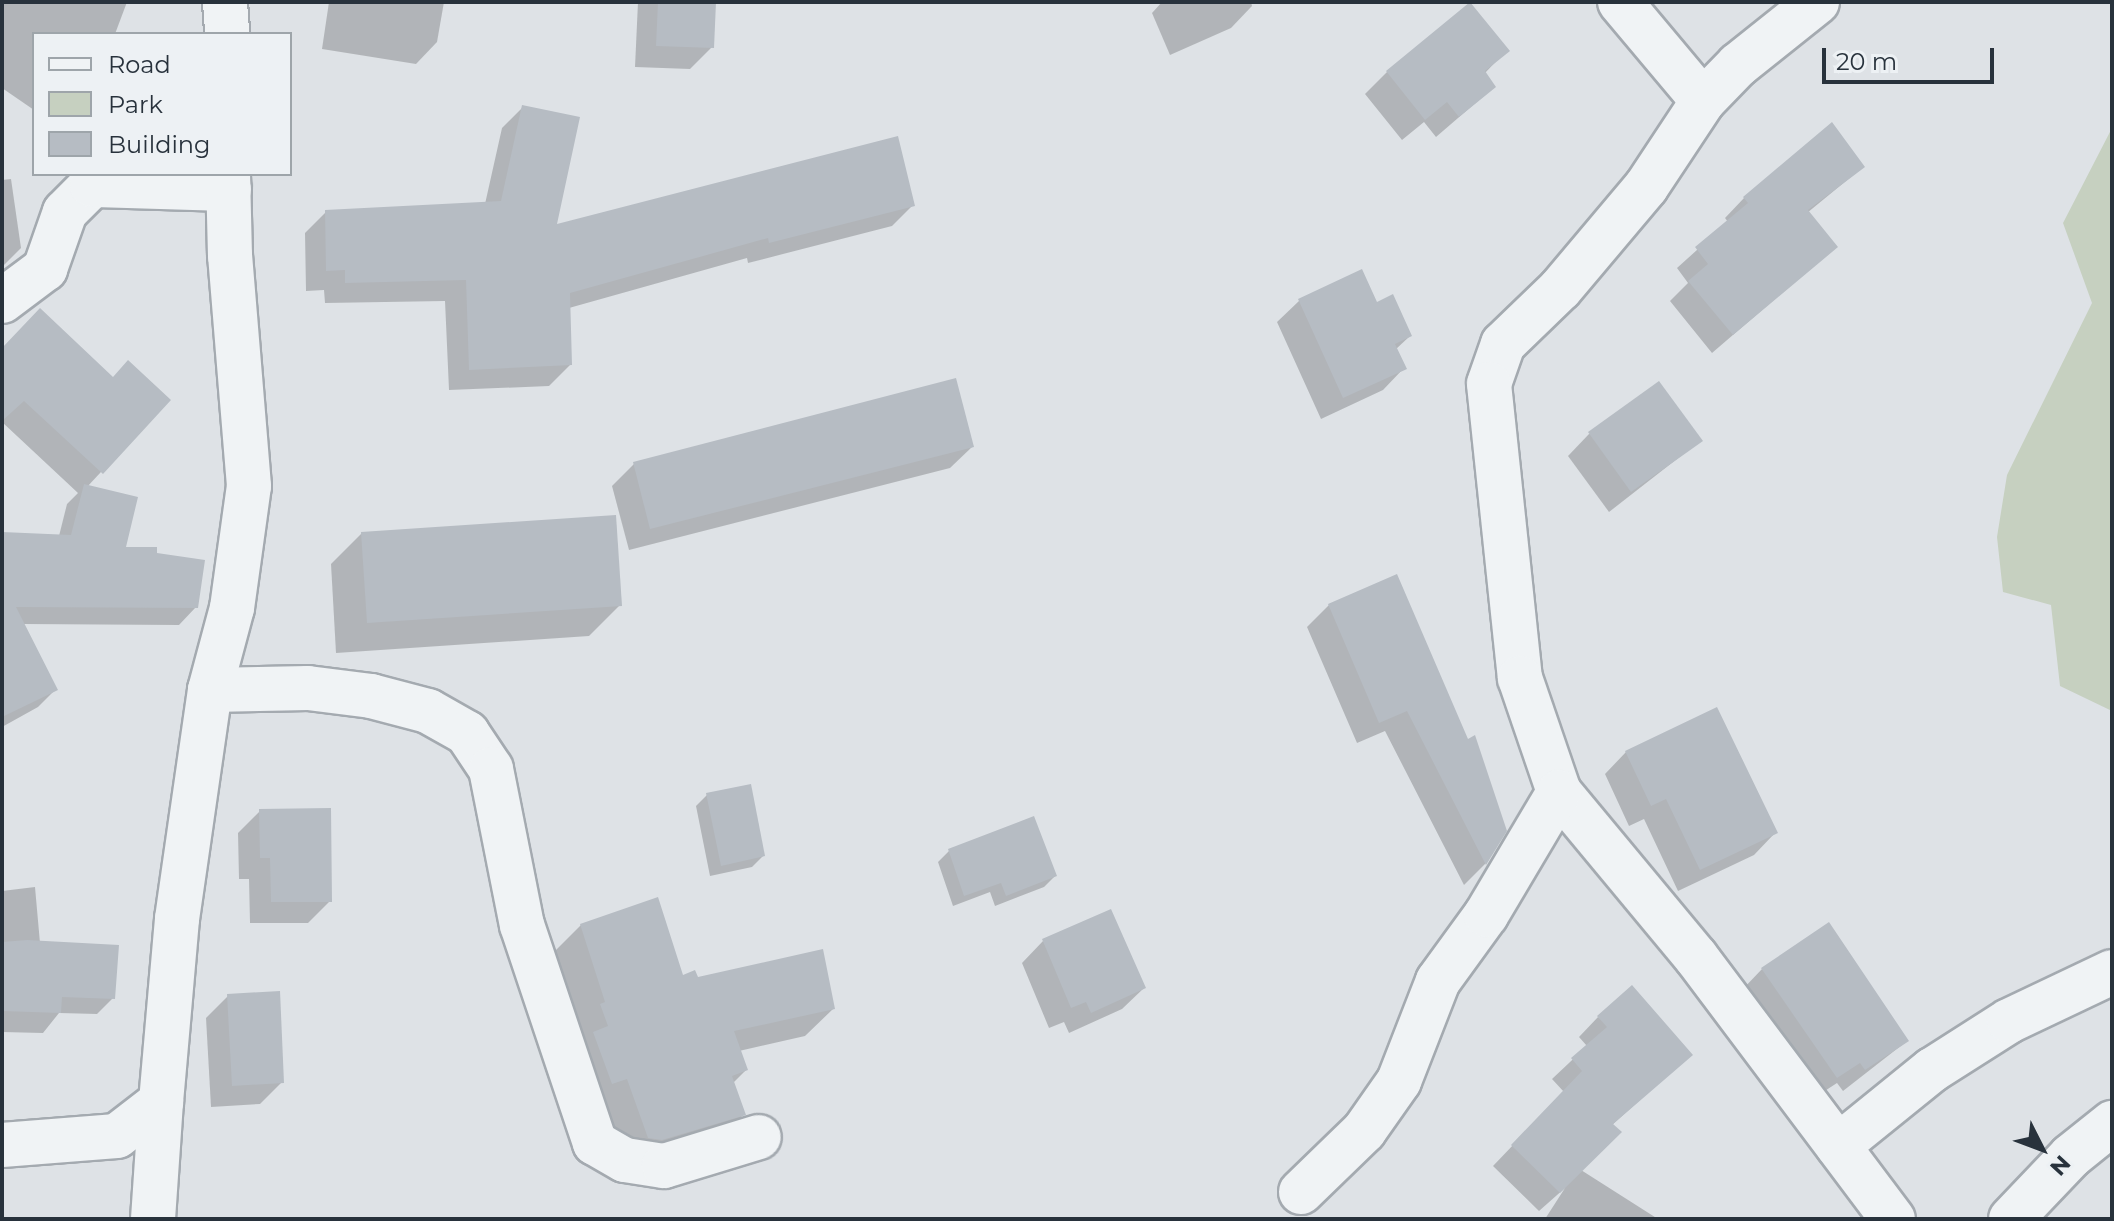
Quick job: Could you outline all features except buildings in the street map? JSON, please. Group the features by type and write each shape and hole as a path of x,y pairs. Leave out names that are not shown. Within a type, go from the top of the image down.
{"street":[{"path":"225,2 227,32"},
{"path":"1620,2 1703,101"},
{"path":"1817,2 1738,65 1703,101 1646,187 1560,289 1503,344 1489,384 1520,678 1559,792 1696,957 1893,1219"},
{"path":"2,301 45,269 65,212 92,185 228,182 249,486 232,608 210,690 177,919 153,1219"},
{"path":"210,690 308,688 371,696 428,711 467,733 491,769 522,925 595,1143 625,1160 664,1166 759,1137"},
{"path":"1301,1192 1364,1131 1399,1081 1438,981 1486,915 1559,792"},
{"path":"1838,1146 1932,1070 2009,1021 2112,972"},
{"path":"2,1145 117,1136 161,1102"},
{"path":"2011,1219 2071,1156 2112,1123"}],"green space":[{"path":"2112,128 2112,711 2060,686 2051,605 2003,592 1997,537 2007,475 2092,303 2063,223"}]}
